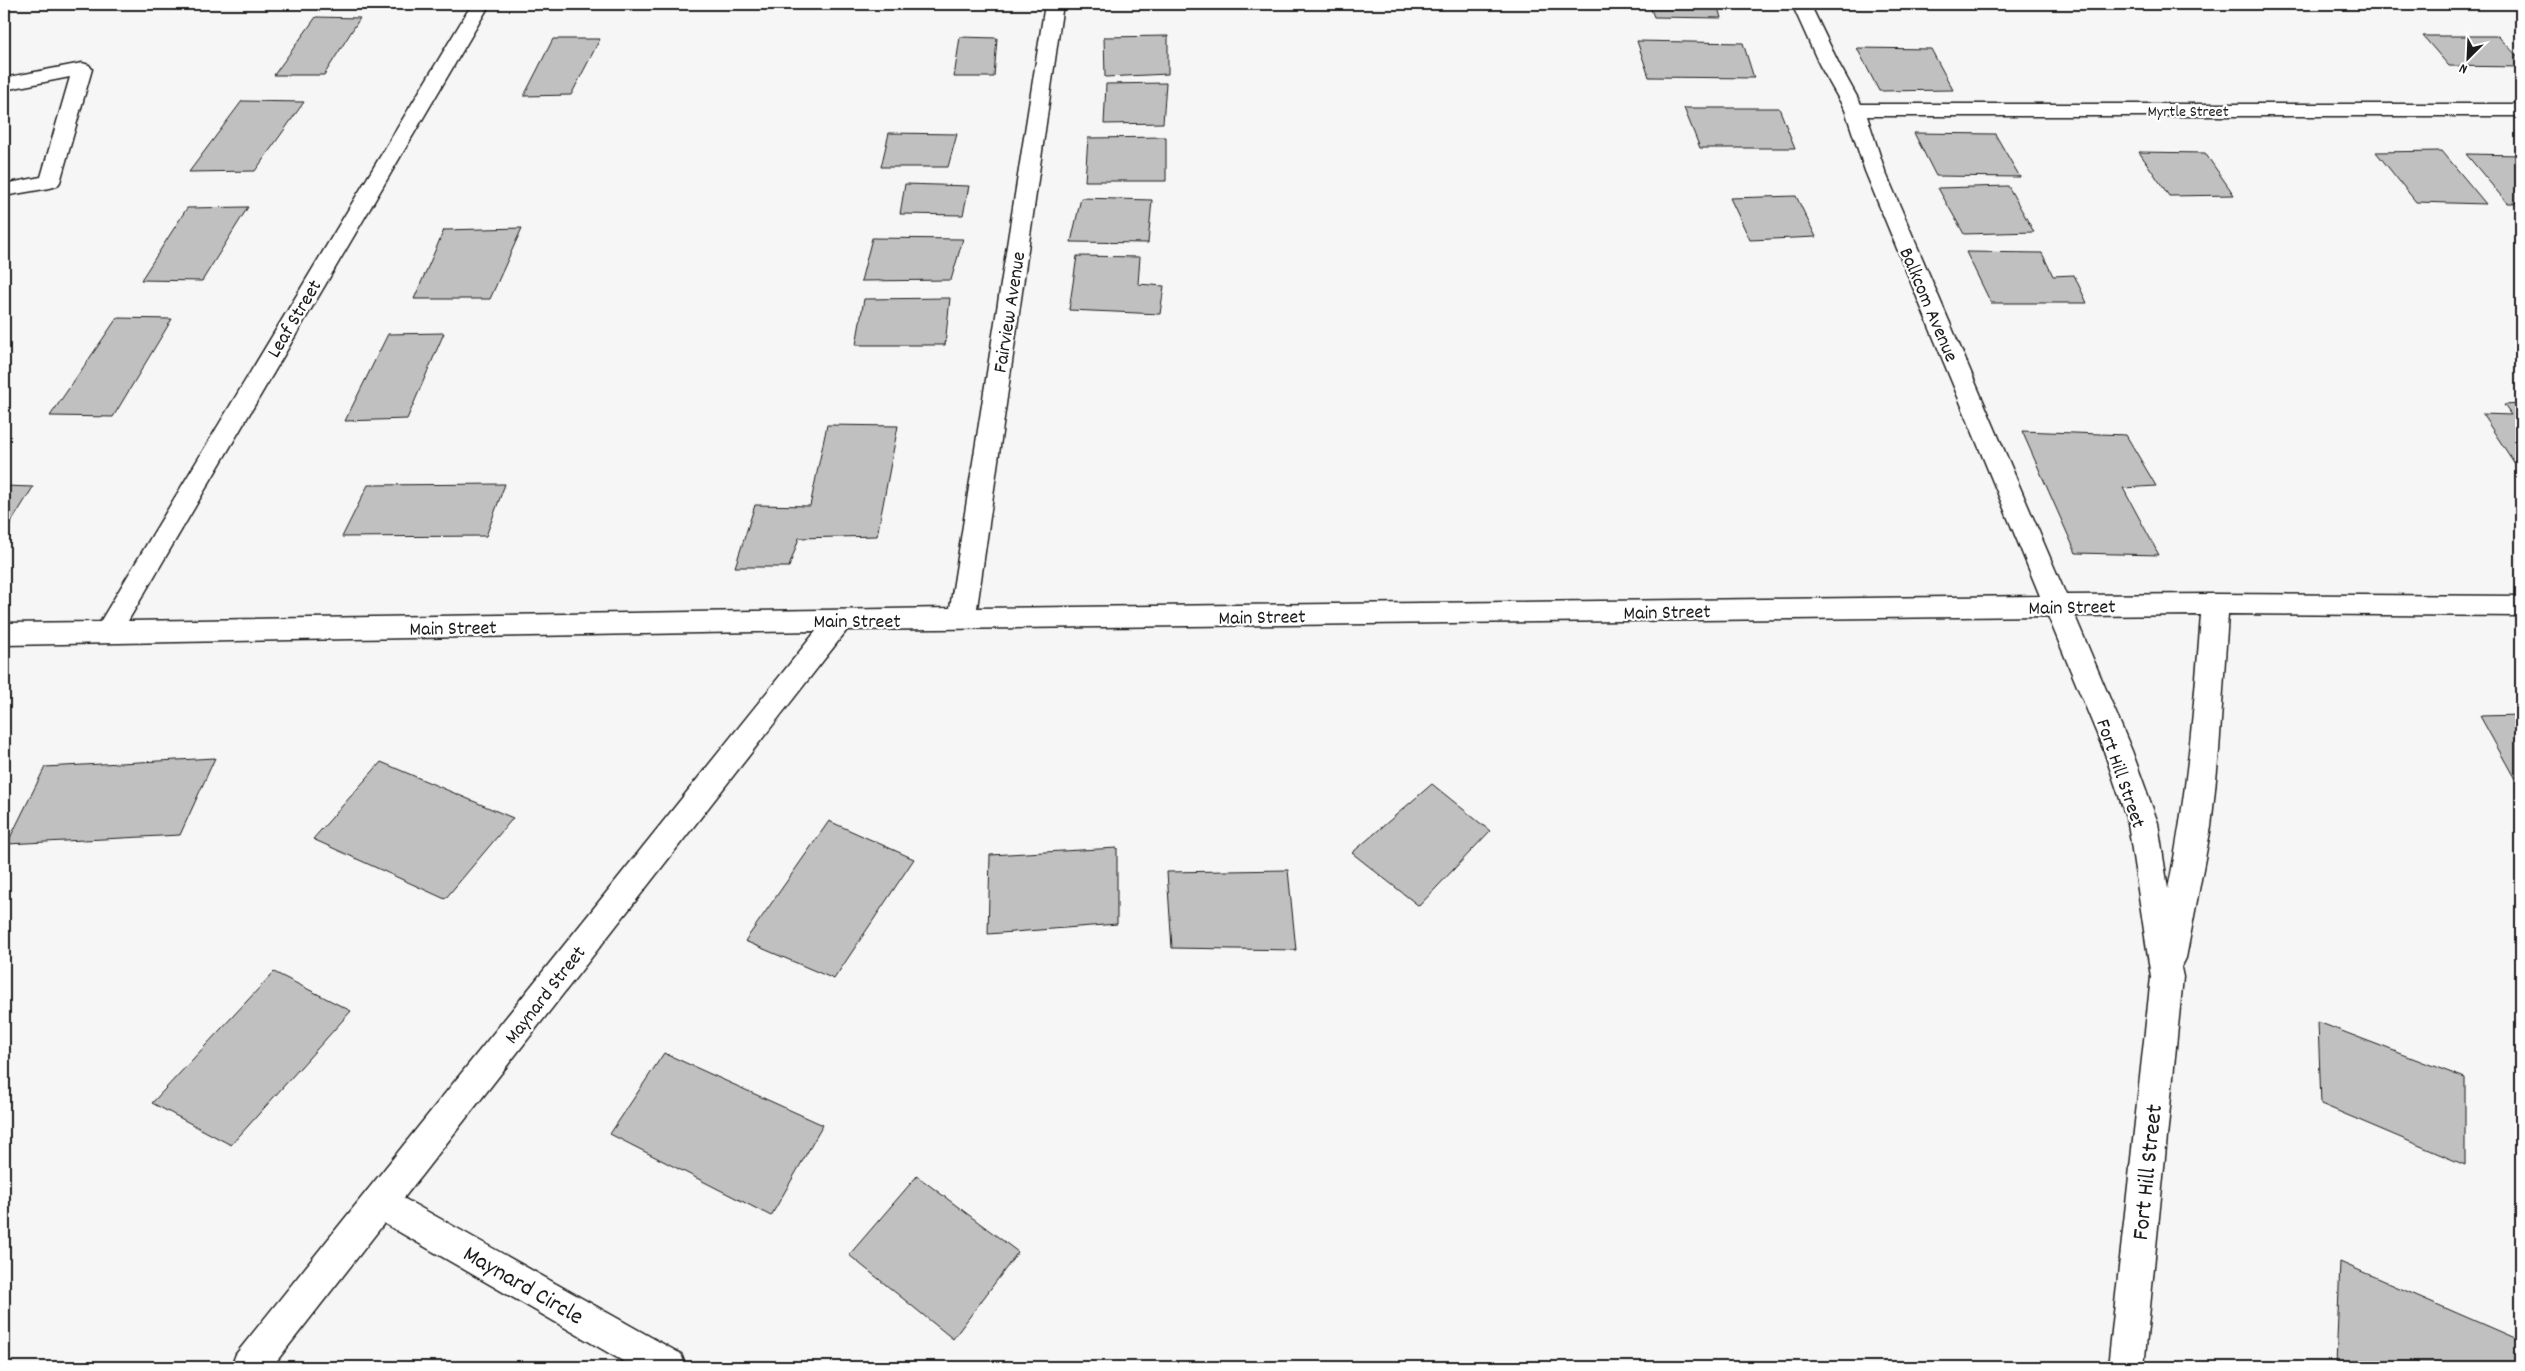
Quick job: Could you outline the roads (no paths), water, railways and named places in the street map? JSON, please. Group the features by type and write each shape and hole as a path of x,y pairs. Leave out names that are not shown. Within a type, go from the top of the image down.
{"street":[{"name":"Leaf Street","path":"106,633 441,68 481,4"},
{"name":"Fairview Avenue","path":"962,619 1054,4"},
{"name":"Balkcom Avenue","path":"1801,4 1829,64 1855,110 1875,171 2056,606"},
{"path":"4,84 82,69 50,182 4,190"},
{"name":"Myrtle Street","path":"1855,110 2521,110"},
{"name":"Main Street","path":"4,634 840,620 2215,604 2521,606"},
{"name":"Fort Hill Street","path":"2126,1367 2167,977 2196,827 2205,750 2215,604"},
{"name":"Fort Hill Street","path":"2056,606 2118,752 2143,823 2167,977"},
{"name":"Maynard Street","path":"249,1367 840,620"},
{"name":"Maynard Circle","path":"380,1202 668,1367"}]}
